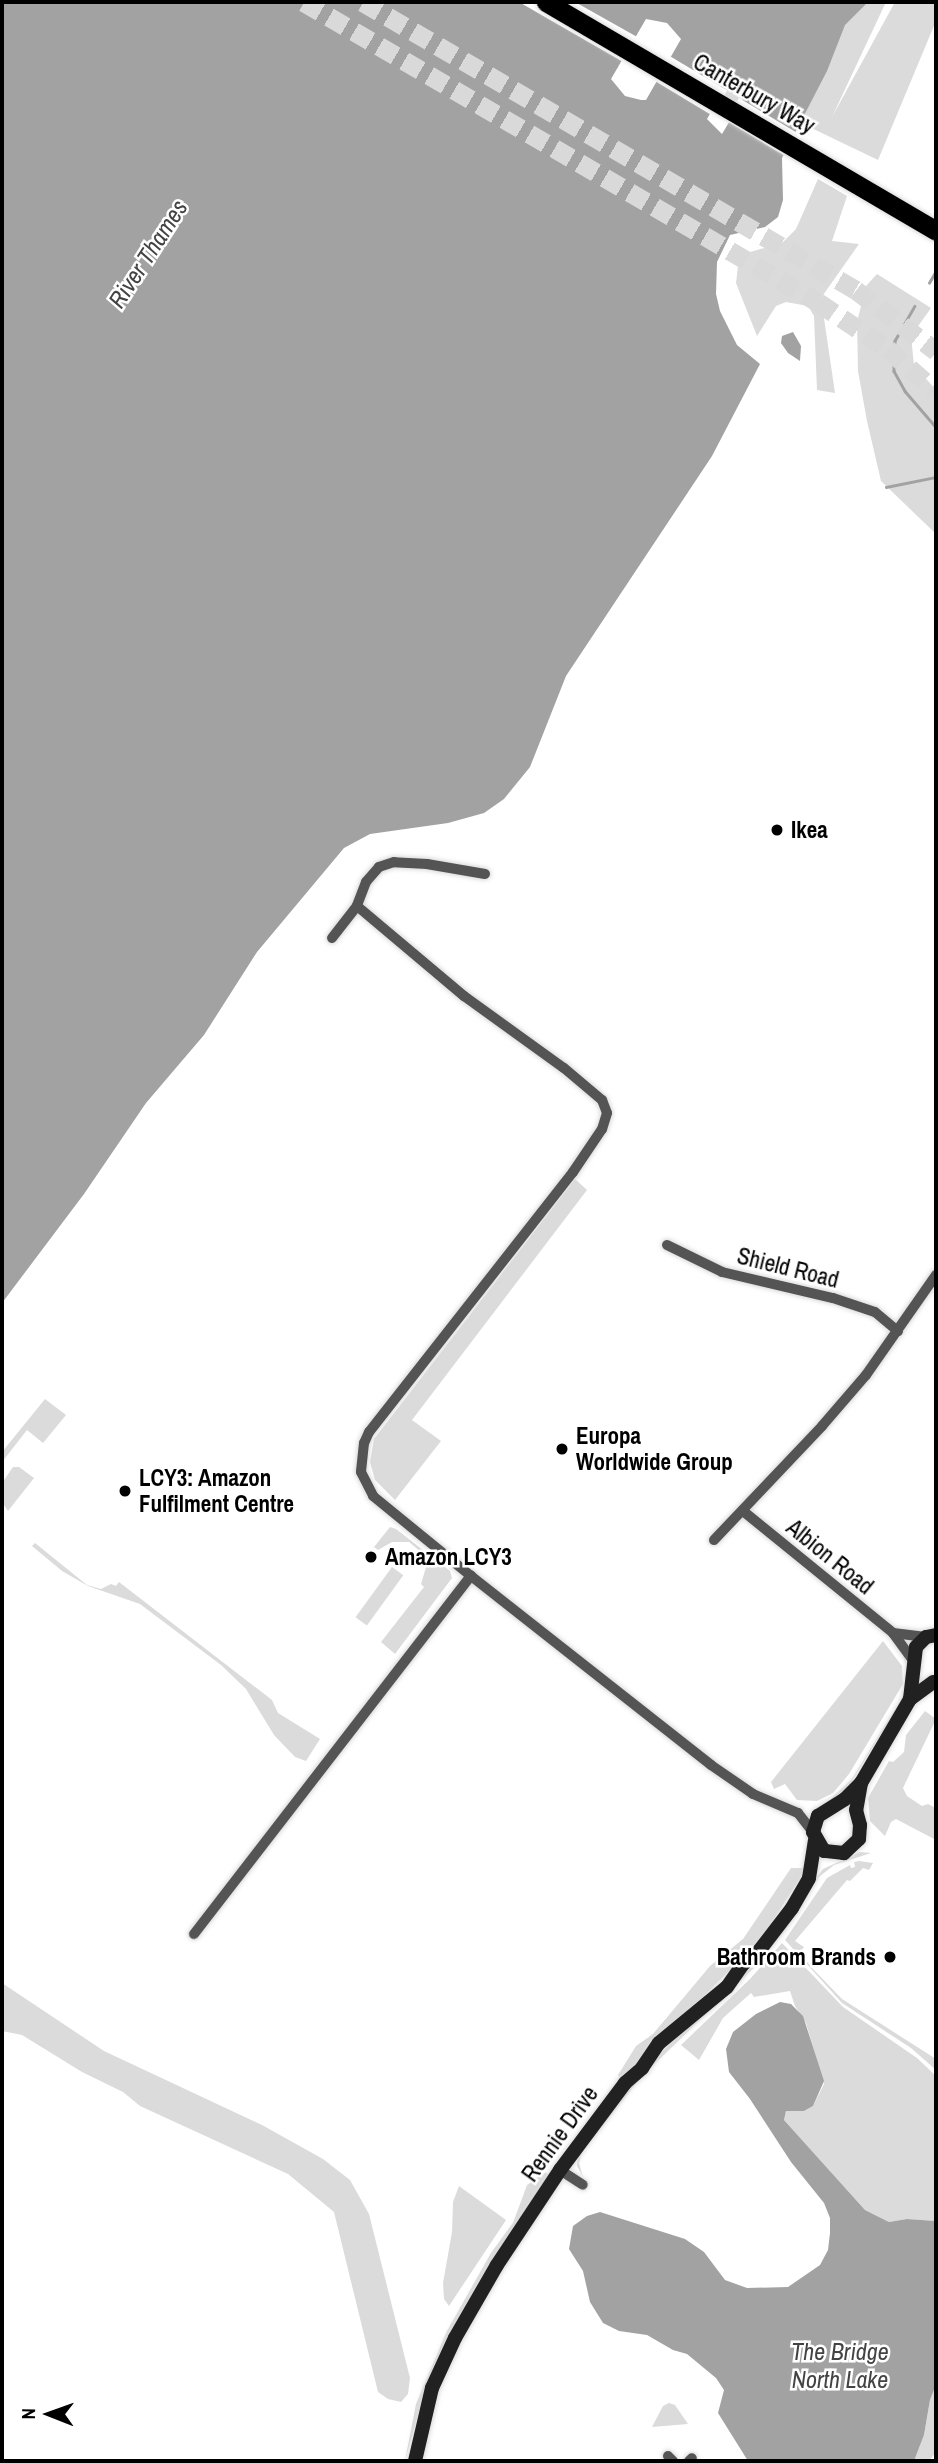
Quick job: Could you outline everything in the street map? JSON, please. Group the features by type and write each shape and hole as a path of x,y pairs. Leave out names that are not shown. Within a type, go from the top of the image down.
{"highway":[{"name":"Canterbury Way","path":"546,2 936,231"}],"street":[{"path":"332,938 357,906 366,883 379,867 394,862 427,864 485,874"},
{"path":"357,906 464,996 564,1068 602,1100 607,1113 602,1129 573,1172 386,1409 364,1443 361,1472 373,1496 711,1765 753,1794 793,1811 847,1809 857,1818"},
{"name":"Shield Road","path":"667,1244 722,1272 810,1292 875,1312 898,1331"},
{"path":"714,1540 822,1426 898,1331 936,1275"},
{"name":"Albion Road","path":"743,1511 892,1633 915,1665"},
{"path":"194,1934 471,1576"},
{"path":"892,1633 931,1636"},
{"name":"Rennie Drive","path":"810,1878 815,1821 861,1783 910,1699 916,1647 931,1636"},
{"name":"Rennie Drive","path":"910,1699 935,1682 915,1665"},
{"name":"Rennie Drive","path":"415,2461 426,2404 447,2354 497,2265 559,2169 659,2043 727,1987 743,1964 759,1951 792,1908 810,1878 838,1854 850,1850 859,1839 857,1818 861,1783"},
{"path":"793,1811 824,1851 838,1854"},
{"path":"559,2169 583,2185"}],"shaded area":[{"path":"803,2 886,2 832,117 895,2 936,2 936,21 878,160 801,123 792,137 720,95 734,74"},
{"path":"818,179 847,196 832,241 859,244 821,298 835,393 817,390 814,316 808,306 786,302 776,306 757,336 736,283 738,266 750,252 782,243 796,229"},
{"path":"877,274 931,308 911,336 914,365 936,390 936,534 881,481 867,421 858,371 857,322 866,286"},
{"path":"575,1179 587,1190 412,1420 441,1441 395,1500 375,1480 370,1462 374,1439"},
{"path":"45,1399 66,1415 43,1443 27,1430 2,1462 2,1452"},
{"path":"13,1467 19,1467 34,1478 8,1511 2,1502 2,1483"},
{"path":"390,1527 450,1571 452,1578 395,1654 381,1642 424,1587 421,1584 427,1564 422,1553 409,1542 392,1542 378,1550 374,1547"},
{"path":"35,1543 87,1585 101,1589 111,1584 116,1586 119,1582 272,1700 278,1713 320,1739 306,1761 295,1757 274,1735 246,1689 221,1665 140,1604 88,1586 62,1571 32,1546"},
{"path":"392,1567 403,1575 367,1625 356,1617"},
{"path":"883,1641 902,1666 903,1684 849,1774 833,1793 817,1801 797,1800 785,1784 774,1789 771,1782"},
{"path":"902,1653 909,1667 907,1692 848,1787 839,1797 824,1805 852,1779 905,1693 907,1668"},
{"path":"925,1711 936,1719 903,1788 907,1796 922,1806 928,1804 936,1808 936,1840 896,1819 891,1822 885,1836 870,1821 868,1798 889,1761 893,1762 904,1752 906,1735"},
{"path":"808,1839 806,1869 761,1939 621,2079 618,2075 636,2046 653,2034 710,1966 743,1939 791,1868 804,1868"},
{"path":"860,1852 871,1853 834,1865 819,1877 786,1929 759,1963 642,2076 582,2152 579,2163 583,2177 577,2166 578,2155 651,2062 753,1965 823,1869"},
{"path":"854,1862 873,1863 869,1870 863,1868 850,1881 847,1880 795,1941 804,1947 800,1952 811,1967 842,1999 936,2059 936,2070 911,2048 842,2003 785,1940 827,1878 850,1865 851,1868 855,1867"},
{"path":"782,1943 843,2007 917,2058 936,2076 936,2221 907,2219 889,2222 865,2210 784,2120 786,2111 804,2111 813,2106 824,2084 806,2023 795,2006 790,1991 754,1997 751,1993 723,2018 699,2060 681,2045 750,1979"},
{"path":"2,1983 104,2051 262,2125 323,2159 350,2180 369,2214 410,2378 408,2394 401,2402 388,2399 378,2392 334,2212 288,2174 140,2106 123,2092 82,2072 22,2035 2,2031"},
{"path":"545,2172 549,2175 460,2315 425,2390 405,2461 416,2404 447,2331 491,2253 513,2223 527,2185"},
{"path":"459,2186 506,2220 449,2306 444,2299 443,2283 452,2232 453,2202"},
{"path":"936,2385 936,2452 929,2461 914,2461 924,2435 930,2400"},
{"path":"669,2403 675,2405 688,2424 652,2427 663,2406"}],"water":[{"name":"River Thames","path":"2,2 868,2 845,25 827,71 782,158 783,200 778,217 765,227 730,235 717,262 716,294 720,311 737,345 760,364 712,456 566,676 530,767 504,799 484,813 448,823 370,834 344,848 257,952 204,1035 146,1103 84,1194 2,1303","holes":["646,19 667,23 681,39 646,100 641,100 625,96 611,79","730,79 750,87 722,134 707,119"]},
{"path":"793,332 801,346 800,361 788,353 781,343 782,336"},
{"name":"The Bridge North Lake","path":"780,2002 791,2004 803,2016 824,2081 813,2106 804,2111 786,2111 784,2120 865,2210 889,2222 907,2219 936,2221 936,2385 930,2400 924,2435 914,2461 748,2461 718,2413 724,2390 716,2378 687,2354 673,2350 647,2335 619,2331 603,2323 590,2302 583,2271 569,2249 573,2226 587,2216 600,2212 685,2239 704,2252 725,2280 747,2288 788,2287 820,2265 828,2250 830,2233 830,2218 824,2203 791,2162 729,2072 726,2049 733,2032 756,2014"}],"pier":[{"path":"519,2 575,2 639,38 625,63"},
{"path":"668,55 727,91 712,115 653,80"},
{"path":"739,98 798,134 785,156 726,120"}],"waterway":[{"path":"929,283 936,271"},
{"path":"915,306 895,341 894,371 905,391 936,427"},
{"path":"886,487 936,477"}],"tunnel":[{"path":"304,2 818,302 888,349 936,391"},
{"path":"363,2 856,290 936,351"}],"place":[{"name":"Ikea","path":"777,830"},
{"name":"Europa Worldwide Group","path":"562,1449"},
{"name":"LCY3: Amazon Fulfilment Centre","path":"125,1491"},
{"name":"Amazon LCY3","path":"371,1557"},
{"name":"Bathroom Brands","path":"890,1957"}]}
